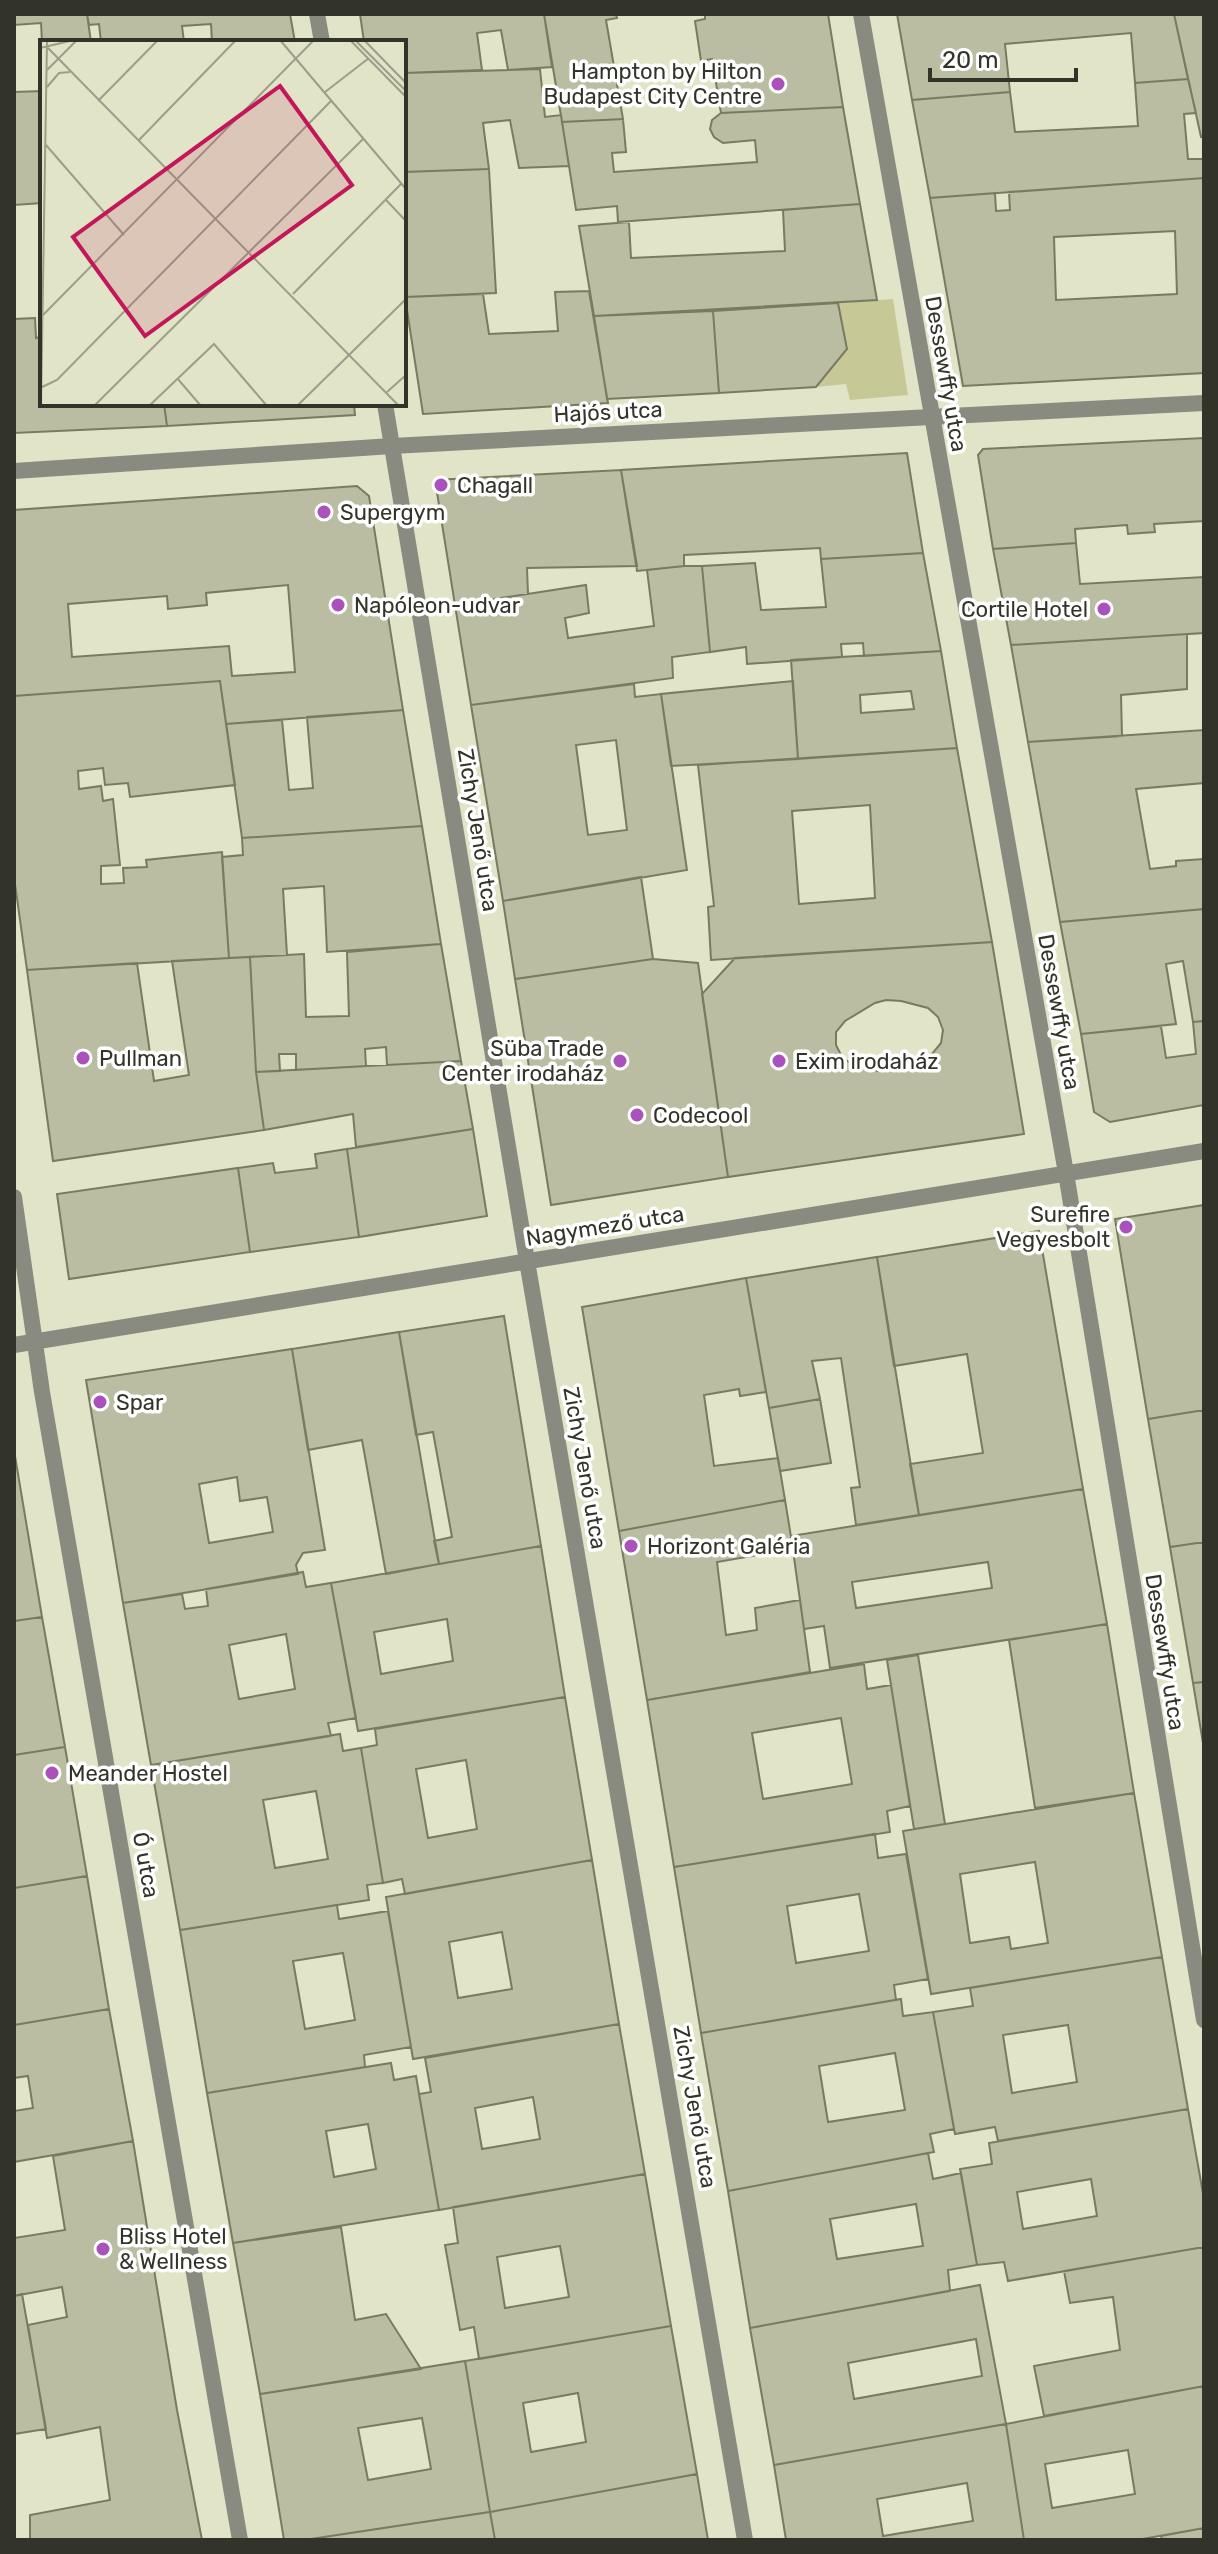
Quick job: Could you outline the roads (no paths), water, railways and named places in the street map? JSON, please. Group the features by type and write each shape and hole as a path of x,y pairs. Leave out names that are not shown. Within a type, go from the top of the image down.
{"street":[{"path":"317,14 322,40"},
{"name":"Dessewffy utca","path":"861,14 1066,1173 1204,2020"},
{"name":"Hajós utca","path":"14,471 392,446 1204,403"},
{"name":"Zichy Jenő utca","path":"385,406 527,1261 745,2540"},
{"name":"Nagymező utca","path":"14,1345 1204,1151"},
{"name":"Ó utca","path":"14,1197 34,1342 240,2540"}],"place":[{"name":"Hampton by Hilton Budapest City Centre","path":"778,84"},
{"name":"Chagall","path":"441,485"},
{"name":"Supergym","path":"324,512"},
{"name":"Napóleon-udvar","path":"338,605"},
{"name":"Cortile Hotel","path":"1104,609"},
{"name":"Pullman","path":"83,1058"},
{"name":"Süba Trade Center irodaház","path":"620,1061"},
{"name":"Exim irodaház","path":"779,1061"},
{"name":"Codecool","path":"637,1115"},
{"name":"Surefire Vegyesbolt","path":"1126,1227"},
{"name":"Spar","path":"100,1402"},
{"name":"Horizont Galéria","path":"631,1546"},
{"name":"Meander Hostel","path":"52,1773"},
{"name":"Bliss Hotel & Wellness","path":"103,2249"}]}
